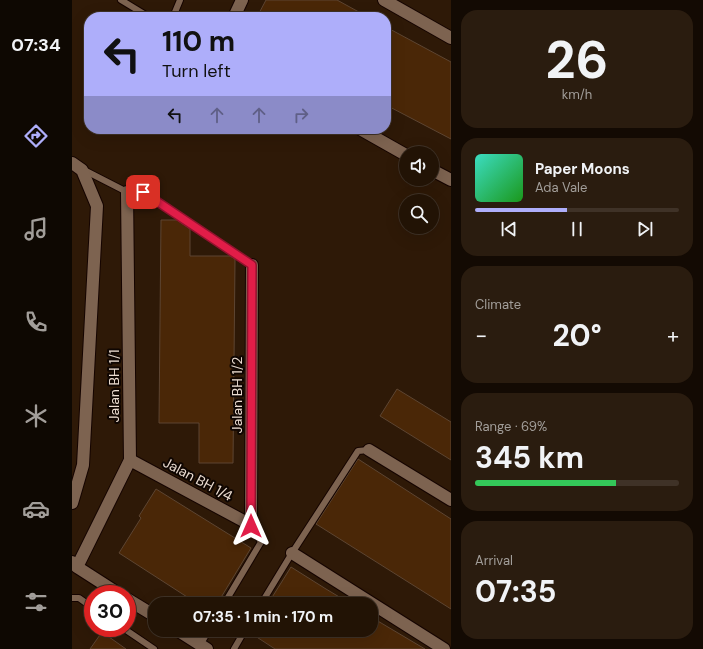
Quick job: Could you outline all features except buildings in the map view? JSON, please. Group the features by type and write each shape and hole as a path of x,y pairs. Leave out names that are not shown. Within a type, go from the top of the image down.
{"street":[{"path":"236,12 242,0"},
{"path":"384,0 451,38"},
{"path":"369,134 399,151"},
{"path":"72,163 82,170 97,206 83,465 72,503"},
{"path":"439,174 451,180"},
{"name":"Jalan BH 1/1","path":"75,565 130,460 127,192"},
{"name":"Jalan BH 1/2","path":"251,526 252,265"},
{"path":"369,450 451,500"},
{"name":"Jalan BH 1/4","path":"130,460 251,526"},
{"path":"292,553 444,649"},
{"path":"75,565 105,585"},
{"path":"136,604 148,612"},
{"path":"188,637 204,647"}],"lane":[{"path":"121,0 141,12"},
{"path":"174,12 180,0"},
{"path":"82,170 127,192 143,192 252,265"},
{"path":"265,597 358,451 369,450"},
{"path":"228,597 261,542 251,526"},
{"path":"72,598 79,598 84,602"},
{"path":"136,637 154,649"},
{"path":"204,647 207,637"},
{"path":"234,649 241,637"}],"route":[{"path":"143,192 252,265 251,526"}]}
